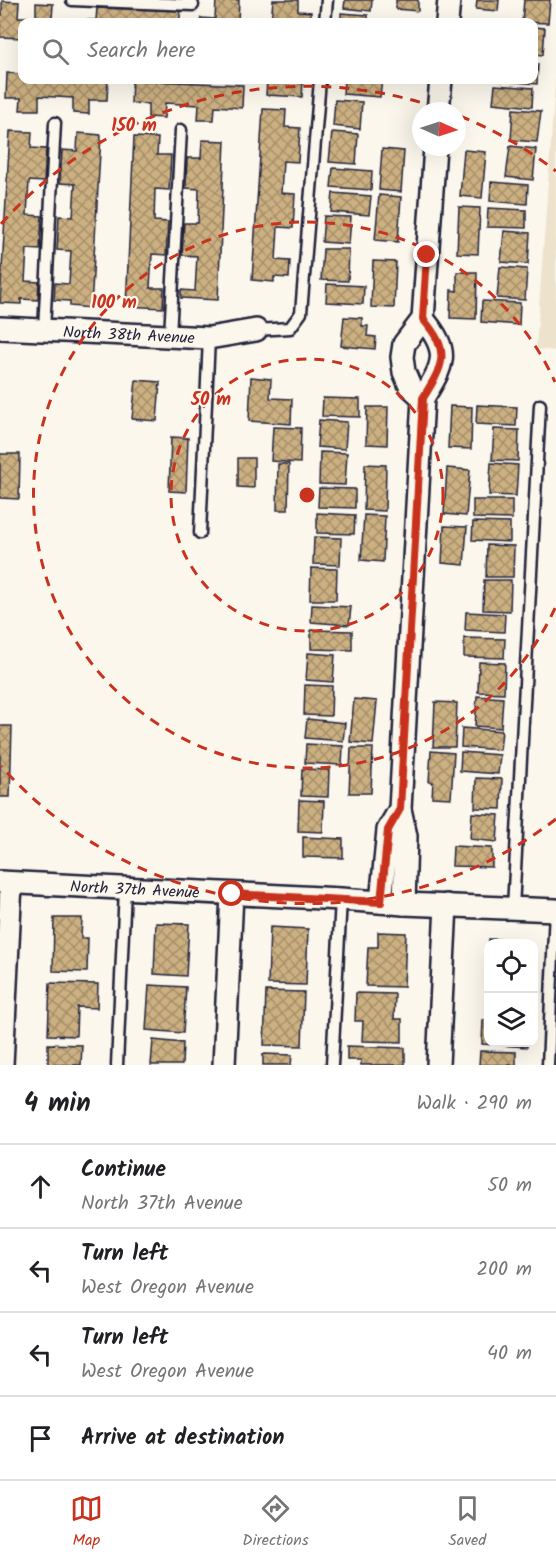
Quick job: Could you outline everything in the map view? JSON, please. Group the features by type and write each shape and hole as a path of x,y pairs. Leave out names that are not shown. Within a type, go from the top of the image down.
{"street":[{"path":"447,18 449,0"},
{"path":"439,102 441,84"},
{"path":"423,398 410,386 404,372 402,357 404,344 423,319 434,156"},
{"path":"404,904 406,836 400,809 423,398 440,370 442,348 437,337 423,319"},
{"name":"North 38th Avenue","path":"0,328 209,338 256,330"},
{"path":"381,902 388,830 400,809"},
{"path":"2,1065 6,882"},
{"name":"North 37th Avenue","path":"6,882 555,910"},
{"path":"224,1065 232,894"},
{"path":"438,1065 446,904"}],"lane":[{"path":"72,0 193,5"},
{"path":"325,18 327,0"},
{"path":"256,330 290,328 302,313 320,84"},
{"path":"44,330 55,123"},
{"path":"170,336 181,130"},
{"path":"200,533 209,338"},
{"path":"513,908 540,405"},
{"path":"117,1065 125,888"},
{"path":"332,1065 341,899"},
{"path":"548,1065 555,910"}],"shaded area":[{"path":"556,71 556,351 536,349"}],"building":[{"path":"216,0 239,0 238,18 215,18"},
{"path":"273,0 298,0 298,11 311,12 310,18 271,18"},
{"path":"345,0 372,0 371,11 344,8"},
{"path":"396,0 418,0 418,11 396,9"},
{"path":"477,0 499,0 498,11 476,9"},
{"path":"524,0 550,0 548,23 538,23 538,18 522,18"},
{"path":"2,1 19,2 18,17 36,17 36,3 53,4 52,18 18,18 18,38 0,37 0,15 2,15"},
{"path":"97,8 180,10 180,18 96,18"},
{"path":"341,13 368,15 368,18 341,18"},
{"path":"538,27 545,28 543,55 538,54"},
{"path":"7,73 18,74 18,84 108,84 107,100 89,100 89,114 73,113 73,98 39,96 39,110 20,110 21,98 6,98"},
{"path":"132,84 243,85 242,108 215,106 214,120 198,120 199,105 165,103 164,118 148,117 148,104 131,103"},
{"path":"267,84 303,84 302,97 266,95"},
{"path":"344,84 382,84 380,97 343,94"},
{"path":"495,85 533,88 532,107 493,103"},
{"path":"335,100 362,102 360,129 333,126"},
{"path":"263,109 286,110 285,127 300,128 298,162 283,161 281,193 295,194 293,228 278,227 276,260 290,261 289,278 274,277 274,282 252,280"},
{"path":"513,109 541,111 537,142 511,140"},
{"path":"10,131 32,132 31,148 46,149 44,182 29,181 27,215 42,216 40,250 27,249 25,281 39,282 38,300 21,299 21,304 0,303"},
{"path":"332,132 358,134 356,164 329,162"},
{"path":"78,133 101,135 91,308 70,306 70,301 54,300 55,283 69,284 71,251 57,250 59,216 73,217 75,184 60,183 62,150 77,151"},
{"path":"134,137 158,138 157,155 171,155 169,190 155,189 154,221 168,222 166,255 152,254 150,288 164,288 163,308 126,306"},
{"path":"202,140 225,141 218,300 181,298 181,290 195,291 197,256 182,255 184,223 198,223 199,189 186,188 187,158 201,158"},
{"path":"510,146 536,149 533,180 506,177"},
{"path":"382,149 404,151 401,192 379,190"},
{"path":"466,150 486,152 482,198 460,196"},
{"path":"333,168 372,171 371,190 331,187"},
{"path":"491,182 528,185 527,204 490,201"},
{"path":"333,193 371,196 369,215 331,212"},
{"path":"379,195 401,197 398,242 375,240"},
{"path":"459,207 480,208 478,254 457,253"},
{"path":"488,208 526,210 526,228 487,227"},
{"path":"324,216 351,217 349,244 322,242"},
{"path":"504,231 530,233 528,264 501,262"},
{"path":"323,249 349,249 348,281 321,280"},
{"path":"373,261 396,262 394,308 371,307"},
{"path":"500,267 527,269 525,300 497,298"},
{"path":"457,272 477,272 476,319 450,318 451,290 457,291"},
{"path":"327,284 364,286 363,304 326,302"},
{"path":"482,301 520,303 519,325 481,322"},
{"path":"344,317 362,318 362,326 368,326 367,336 376,337 375,349 341,346"},
{"path":"251,377 271,379 270,398 292,399 291,424 249,421"},
{"path":"136,380 160,382 157,421 132,419"},
{"path":"323,398 360,399 360,417 322,416"},
{"path":"477,405 517,407 516,426 476,424"},
{"path":"450,406 472,407 471,449 448,448"},
{"path":"367,407 388,407 387,445 366,444"},
{"path":"319,420 347,422 345,449 317,447"},
{"path":"273,427 301,428 300,463 271,461"},
{"path":"494,429 519,430 518,461 492,460"},
{"path":"171,437 188,438 186,492 169,491"},
{"path":"320,452 347,453 345,485 319,484"},
{"path":"0,454 20,454 19,499 0,498"},
{"path":"238,458 254,458 254,488 238,487"},
{"path":"491,463 518,465 516,496 489,495"},
{"path":"278,464 289,464 288,510 277,510"},
{"path":"365,464 386,465 385,511 364,510"},
{"path":"447,468 470,470 466,516 444,514"},
{"path":"319,488 355,489 355,508 318,507"},
{"path":"473,500 512,500 512,519 473,518"},
{"path":"317,513 355,515 354,534 317,533"},
{"path":"364,515 385,516 383,562 361,560"},
{"path":"473,522 510,523 510,542 472,540"},
{"path":"444,526 467,527 464,565 442,563"},
{"path":"314,537 341,538 340,565 313,564"},
{"path":"487,545 514,546 513,577 486,577"},
{"path":"311,568 337,569 336,600 310,600"},
{"path":"484,580 511,580 510,611 483,610"},
{"path":"312,605 351,607 349,625 311,622"},
{"path":"466,612 505,614 504,632 465,630"},
{"path":"311,630 352,631 352,650 311,649"},
{"path":"464,638 505,639 504,658 464,657"},
{"path":"308,653 335,655 333,682 306,680"},
{"path":"479,662 505,663 504,693 478,692"},
{"path":"305,685 332,686 331,716 304,715"},
{"path":"477,696 503,698 501,728 475,726"},
{"path":"354,699 377,701 373,744 350,742"},
{"path":"435,702 457,703 455,747 433,747"},
{"path":"307,719 345,723 343,741 305,738"},
{"path":"0,726 12,726 10,797 0,797"},
{"path":"462,728 502,731 500,750 461,747"},
{"path":"306,744 343,746 342,765 305,763"},
{"path":"351,748 373,748 371,793 349,793"},
{"path":"431,751 454,753 451,798 432,797 433,782 429,782"},
{"path":"461,752 500,755 498,774 460,771"},
{"path":"302,769 329,770 328,797 301,796"},
{"path":"476,778 502,779 501,809 475,808"},
{"path":"299,800 324,801 323,832 298,831"},
{"path":"472,813 499,815 497,842 470,839"},
{"path":"303,837 343,839 343,858 303,857"},
{"path":"453,846 492,848 492,867 452,866"},
{"path":"54,918 82,918 81,938 88,938 87,972 53,971"},
{"path":"156,923 189,924 186,976 154,974"},
{"path":"270,927 308,929 306,985 268,984"},
{"path":"378,932 406,933 404,987 366,986 368,947 378,947"},
{"path":"50,983 98,984 97,1008 77,1007 76,1036 48,1035"},
{"path":"149,985 186,987 183,1033 146,1030"},
{"path":"266,991 304,992 302,1046 264,1045"},
{"path":"356,993 395,994 394,1019 402,1019 402,1042 362,1041 363,1021 355,1021"},
{"path":"483,1020 484,1020 484,1044 482,1044"},
{"path":"153,1040 183,1043 182,1065 151,1065"},
{"path":"48,1044 82,1045 81,1065 48,1065"},
{"path":"347,1046 405,1048 405,1065 361,1065 361,1060 347,1060"},
{"path":"480,1051 516,1052 516,1065 479,1065"},
{"path":"263,1054 292,1055 291,1065 263,1065"}],"route":[{"path":"232,894 381,902 388,830 400,809 423,398 440,370 442,348 437,337 423,319 427,255"}]}
